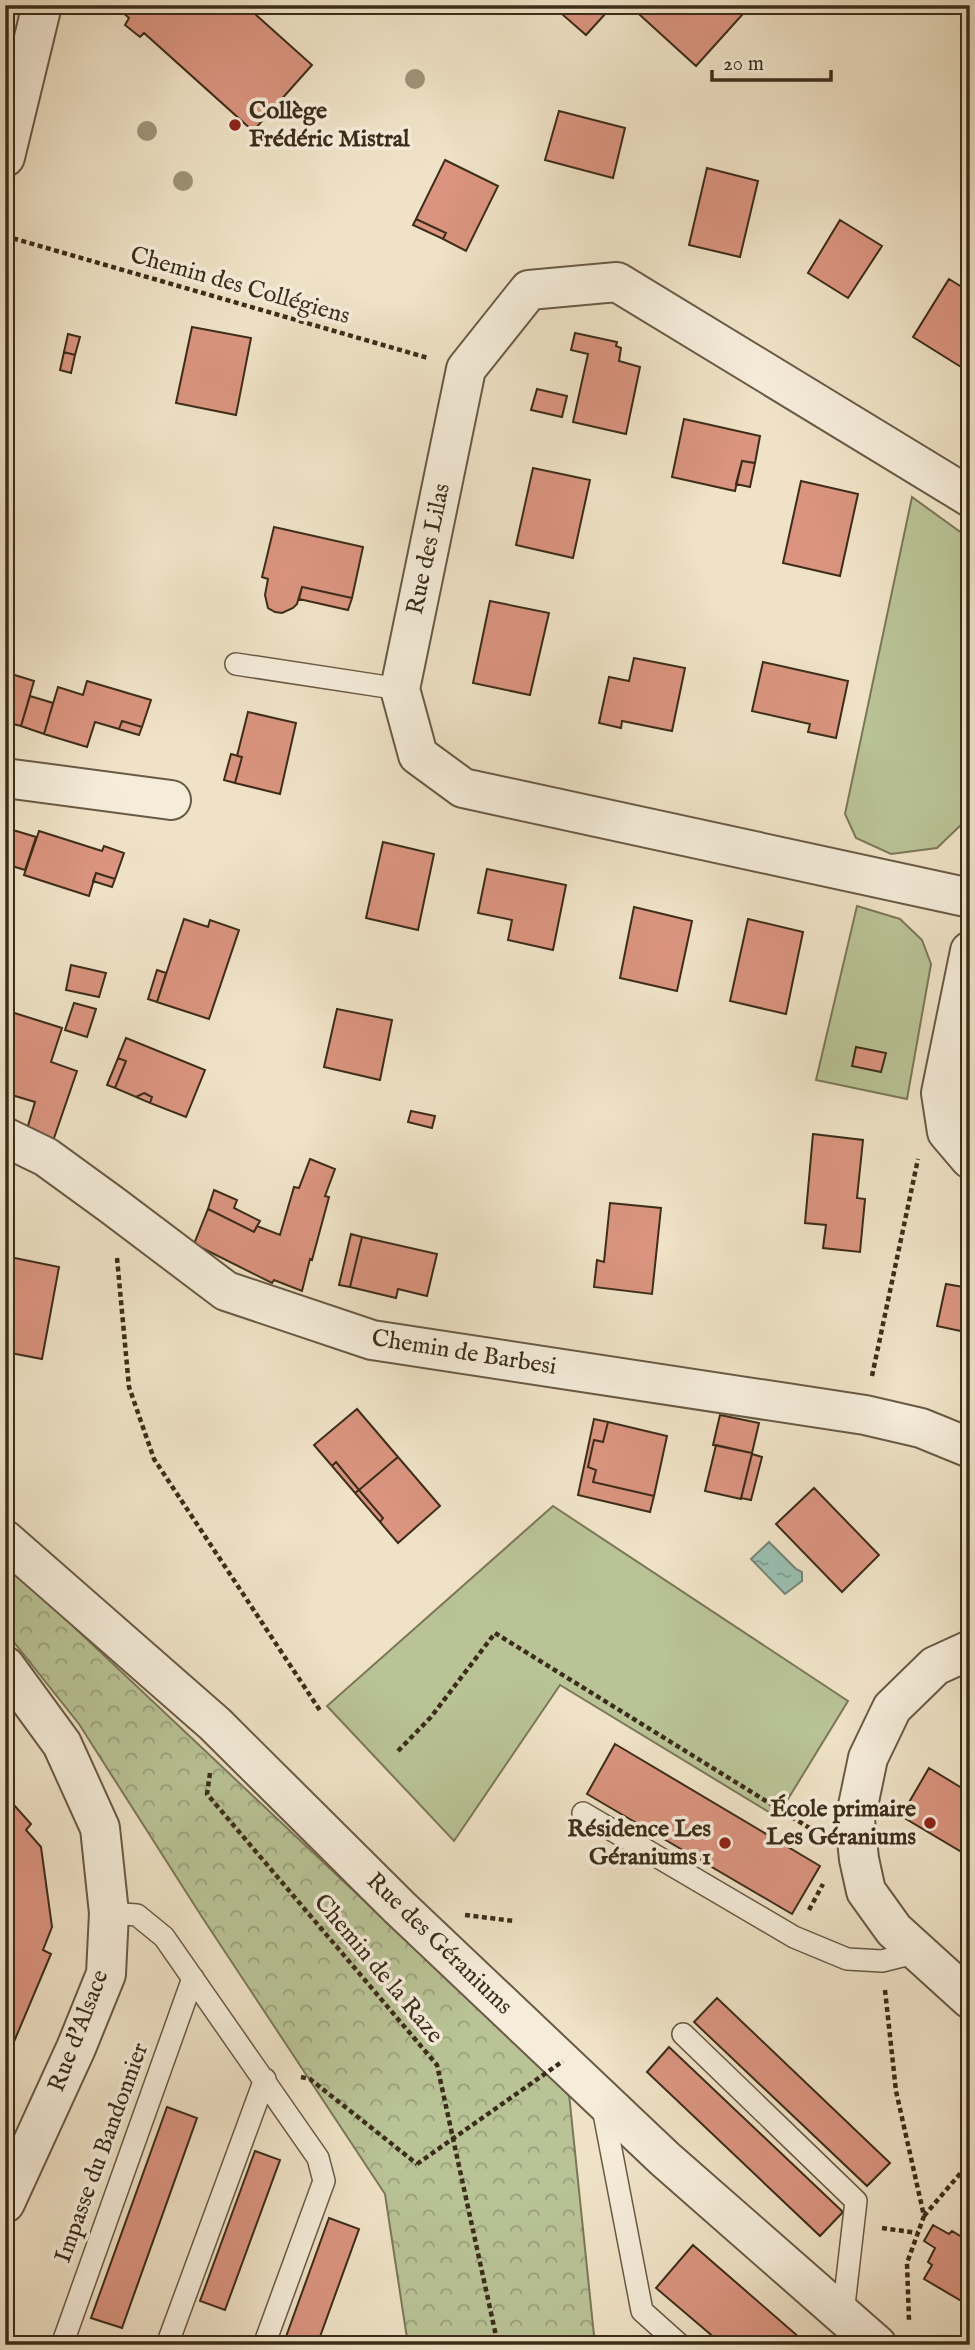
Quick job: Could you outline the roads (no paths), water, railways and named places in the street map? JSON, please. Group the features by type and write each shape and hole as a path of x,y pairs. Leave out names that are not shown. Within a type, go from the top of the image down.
{"street":[{"path":"5,157 42,5"},
{"name":"Rue des Lilas","path":"970,497 617,282 529,290 466,369 400,689 418,755 463,788 970,898"},
{"path":"5,778 171,800"},
{"path":"970,951 942,1093 947,1132 970,1159"},
{"name":"Chemin de Barbesi","path":"5,1137 46,1157 226,1291 372,1340 865,1415 921,1428 970,1448"},
{"name":"Rue des Géraniums","path":"5,1540 215,1724 398,1907 665,2159 877,2345"},
{"path":"970,1650 935,1666 892,1708 868,1758 855,1820 866,1891 894,1930 900,1957 970,1999"},
{"name":"Rue d'Alsace","path":"5,1666 62,1744 100,1828 109,1913 106,1974 76,2048 5,2203"}],"lane":[{"path":"236,664 400,689"},
{"path":"583,1813 794,1937 847,1959 900,1957"},
{"path":"109,1913 137,1915 164,1937 318,2158 324,2181 264,2345"},
{"name":"Impasse du Bandonnier","path":"62,2345 193,1978"},
{"path":"683,2034 856,2201 843,2315"},
{"path":"167,2345 260,2073"},
{"path":"601,2097 642,2311 680,2345"}],"water":[{"path":"769,1542 802,1572 802,1581 785,1594 751,1559"}],"place":[{"name":"Collège Frédéric Mistral","path":"235,125"},
{"name":"École primaire Les Géraniums","path":"930,1823"},
{"name":"Résidence Les Géraniums 1","path":"725,1843"}]}
